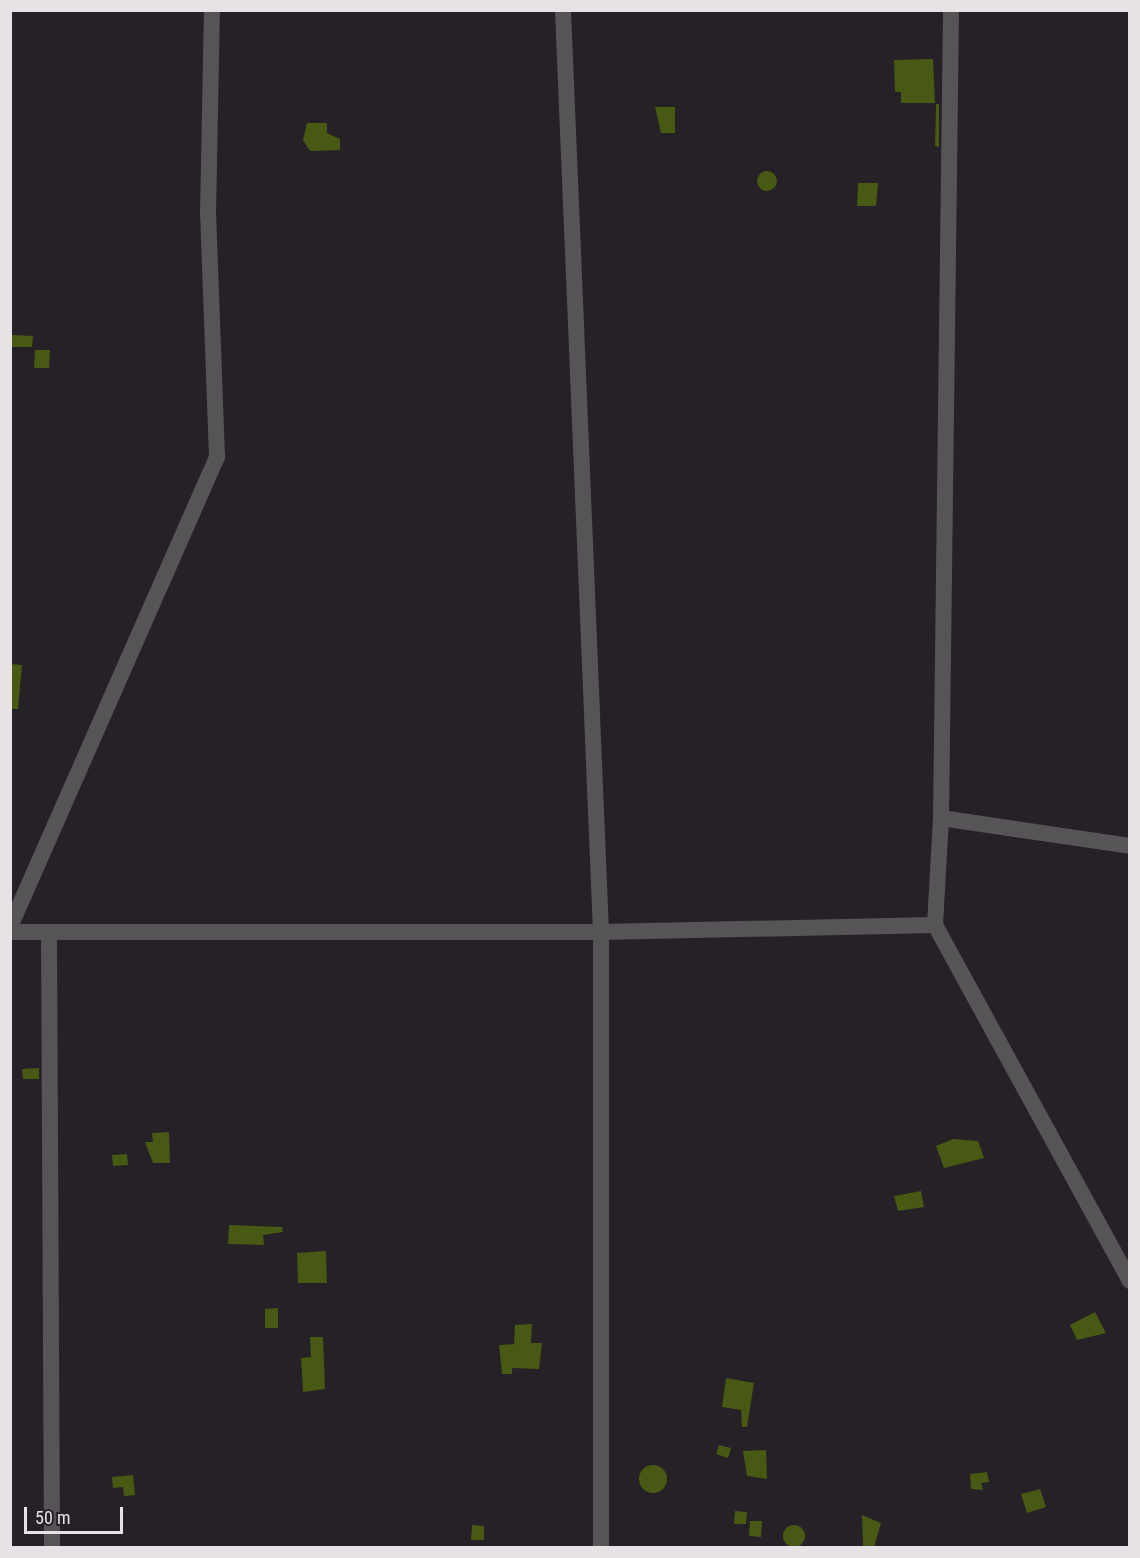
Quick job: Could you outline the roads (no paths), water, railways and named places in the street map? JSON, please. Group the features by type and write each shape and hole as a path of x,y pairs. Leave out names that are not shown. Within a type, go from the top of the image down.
{"street":[{"path":"10,927 217,457 208,215 212,10"},
{"path":"563,10 601,932 601,1548"},
{"path":"951,10 941,818 935,925 1130,1281"},
{"path":"941,818 1130,846"},
{"path":"10,932 601,932 935,925"},
{"path":"49,933 52,1548"}]}
